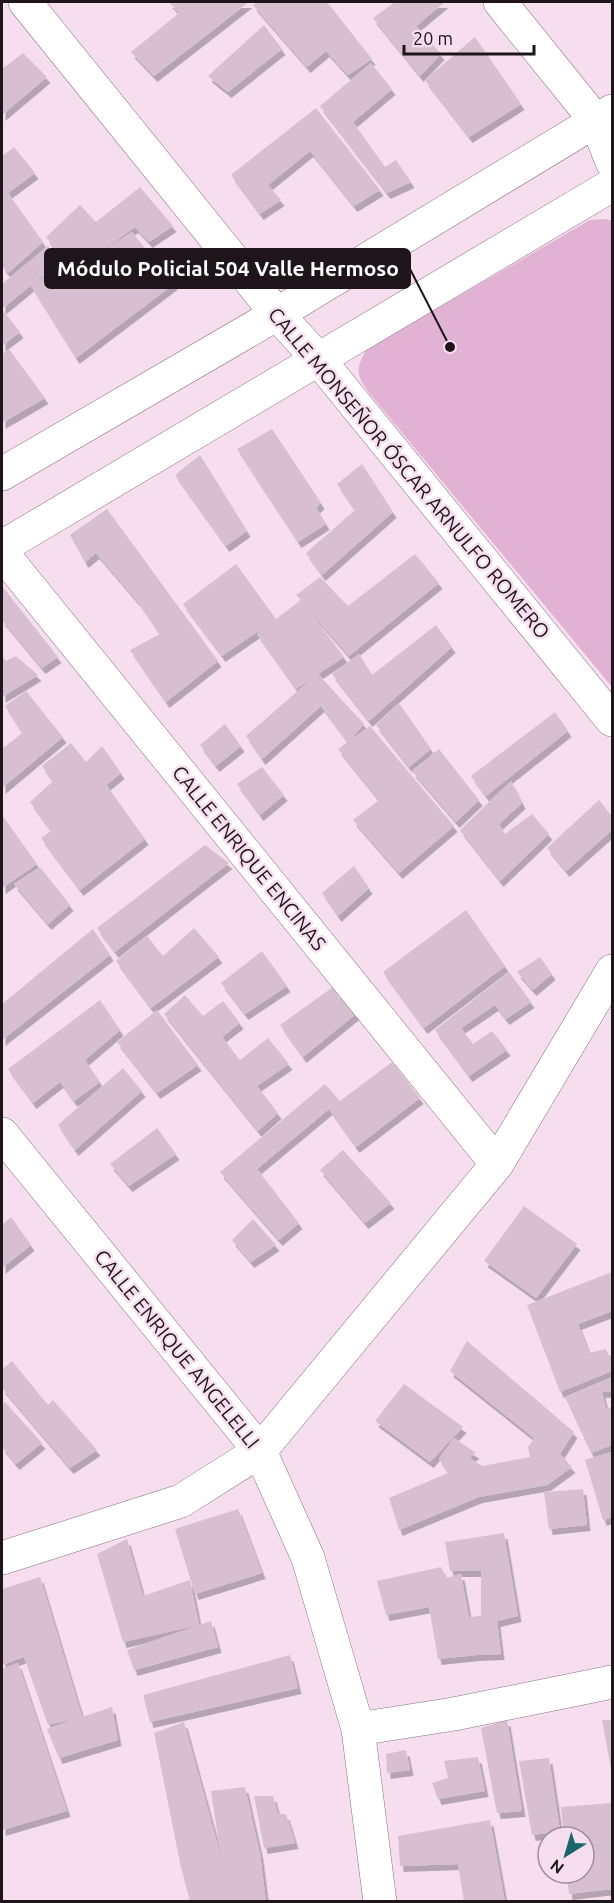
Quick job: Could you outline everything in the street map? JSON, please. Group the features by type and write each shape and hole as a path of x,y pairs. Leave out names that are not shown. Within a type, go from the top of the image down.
{"street":[{"name":"CALLE MONSEÑOR ÓSCAR ARNULFO ROMERO","path":"25,2 277,314 319,360 612,720"},
{"path":"500,2 604,116 612,162"},
{"path":"2,474 277,314 604,116"},
{"path":"2,547 612,185"},
{"name":"CALLE ENRIQUE ENCINAS","path":"2,553 497,1164"},
{"path":"2,1558 181,1501 260,1451 497,1164 612,971"},
{"name":"CALLE ENRIQUE ANGELELLI","path":"2,1134 260,1451 308,1557 358,1729 380,1902"},
{"path":"358,1729 454,1714 612,1682"}],"shaded area":[{"path":"590,220 612,221 612,687 370,394 359,372 360,362 367,349"}],"building":[{"path":"169,2 249,2 154,76 131,52 179,13"},
{"path":"257,2 327,2 372,59 348,75 326,51 307,67 253,5"},
{"path":"395,2 445,2 416,26 441,54 420,76 373,18"},
{"path":"264,25 282,49 228,92 208,76"},
{"path":"475,37 521,104 469,137 425,80"},
{"path":"23,53 47,77 2,115 2,69"},
{"path":"371,63 392,89 353,122 385,167 396,160 411,182 387,193 320,106"},
{"path":"316,108 380,190 354,206 310,151 268,185 281,200 260,214 231,175"},
{"path":"14,147 35,173 8,193 43,242 8,273 2,266 2,156"},
{"path":"140,187 173,226 149,242 135,227 85,263 132,232 174,284 76,358 31,286 59,266 66,278 73,272 46,237 80,205 96,222"},
{"path":"48,246 58,263 2,309 2,284"},
{"path":"2,309 20,332 2,346"},
{"path":"9,349 45,398 2,423 2,354"},
{"path":"272,429 321,503 316,508 326,524 298,542 237,449"},
{"path":"200,455 247,531 226,546 175,475"},
{"path":"362,464 393,512 322,575 306,553 355,510 337,484"},
{"path":"107,509 218,661 166,702 130,650 160,634 138,602 96,553 85,562 70,535"},
{"path":"415,554 439,583 349,656 306,607 344,657 318,674 364,724 348,742 321,706 262,759 246,736 316,675 296,689 257,634 267,625 222,656 183,604 236,564 276,619 301,600 296,595 320,577 348,606"},
{"path":"2,586 58,657 42,668 2,620"},
{"path":"436,625 452,647 369,721 332,674 359,654 372,675"},
{"path":"2,656 6,661 16,656 38,675 2,697"},
{"path":"26,691 63,737 2,788 2,749 22,733 5,706"},
{"path":"399,703 431,749 409,767 376,725"},
{"path":"555,712 568,731 486,796 471,776"},
{"path":"225,724 241,746 216,766 200,745"},
{"path":"370,726 454,826 399,873 353,820 379,800 338,749"},
{"path":"71,743 86,762 102,746 121,773 92,797 107,786 145,839 80,890 41,838 51,831 30,802 53,781 42,766"},
{"path":"439,749 479,800 456,822 412,771"},
{"path":"262,767 284,795 260,815 237,784"},
{"path":"511,781 522,803 499,824 505,834 532,814 549,834 500,881 460,830"},
{"path":"599,800 612,816 612,830 566,871 547,848"},
{"path":"2,815 37,864 2,888"},
{"path":"205,845 229,863 115,952 97,928"},
{"path":"354,866 369,888 338,916 322,893"},
{"path":"40,867 70,905 48,924 14,884"},
{"path":"466,910 505,966 424,1028 383,972"},
{"path":"194,928 219,957 151,1008 116,961 147,936 163,956"},
{"path":"93,929 110,955 2,1040 2,1004"},
{"path":"262,951 287,986 245,1014 221,983"},
{"path":"540,957 552,974 533,990 517,972"},
{"path":"509,972 531,1002 506,1019 495,1005 461,1028 473,1044 492,1031 507,1050 469,1076 435,1030"},
{"path":"333,987 338,999 346,996 357,1013 303,1057 280,1025"},
{"path":"185,995 203,1016 223,1001 240,1023 222,1037 240,1060 268,1038 289,1064 257,1086 278,1113 258,1131 164,1014"},
{"path":"100,1000 120,1030 85,1060 100,1082 74,1101 60,1082 33,1103 8,1069"},
{"path":"157,1010 198,1065 157,1093 117,1042"},
{"path":"392,1062 420,1098 356,1147 329,1109 257,1169 299,1223 279,1240 220,1172 325,1084 340,1101"},
{"path":"123,1068 142,1091 75,1150 58,1125"},
{"path":"157,1128 176,1154 129,1186 110,1164"},
{"path":"343,1150 391,1203 365,1223 320,1170"},
{"path":"524,1206 577,1244 536,1298 484,1261"},
{"path":"11,1217 31,1245 2,1268 2,1225"},
{"path":"253,1219 276,1245 251,1262 232,1240"},
{"path":"612,1272 612,1311 578,1324 589,1353 606,1349 612,1371 560,1392 527,1305"},
{"path":"467,1341 574,1432 560,1454 572,1467 547,1485 479,1497 399,1530 389,1498 448,1473 439,1459 454,1438 476,1453 469,1458 482,1466 530,1457 528,1447 534,1438 450,1371"},
{"path":"12,1361 48,1405 53,1400 97,1450 70,1468 2,1388 2,1369"},
{"path":"612,1377 612,1391 602,1392 606,1409 612,1407 612,1445 591,1453 565,1397"},
{"path":"404,1384 463,1427 430,1462 375,1421"},
{"path":"5,1402 42,1443 16,1464 2,1447 2,1405"},
{"path":"612,1452 612,1517 603,1520 585,1460"},
{"path":"583,1489 587,1525 549,1529 544,1492"},
{"path":"238,1509 262,1573 195,1594 175,1529"},
{"path":"504,1533 518,1616 497,1621 501,1654 438,1659 429,1607 386,1615 377,1581 441,1567 446,1578 461,1574 469,1618 481,1615 481,1571 450,1571 445,1542"},
{"path":"127,1539 143,1596 190,1580 199,1625 123,1642 97,1554"},
{"path":"40,1577 82,1717 112,1707 118,1740 59,1758 47,1729 77,1718 48,1725 24,1657 2,1665 2,1589"},
{"path":"211,1621 218,1647 134,1670 127,1650"},
{"path":"290,1655 298,1688 150,1722 143,1695"},
{"path":"18,1663 67,1811 2,1830 2,1669"},
{"path":"507,1720 522,1811 497,1813 481,1728"},
{"path":"602,1720 612,1720 612,1769 611,1769"},
{"path":"184,1722 221,1857 211,1791 245,1787 260,1854 266,1902 190,1902 154,1733"},
{"path":"406,1750 410,1770 387,1773 386,1754"},
{"path":"478,1757 485,1791 438,1799 432,1783 448,1778 444,1761"},
{"path":"549,1758 559,1825 536,1825 536,1834 532,1835 519,1761"},
{"path":"254,1796 273,1796 278,1814 286,1814 295,1843 264,1848"},
{"path":"612,1803 612,1889 569,1894 568,1885 596,1885 596,1825 563,1825 561,1807"},
{"path":"490,1820 505,1902 464,1902 458,1864 400,1866 398,1836"}],"place":[{"name":"Módulo Policial 504 Valle Hermoso","path":"450,347"}]}
